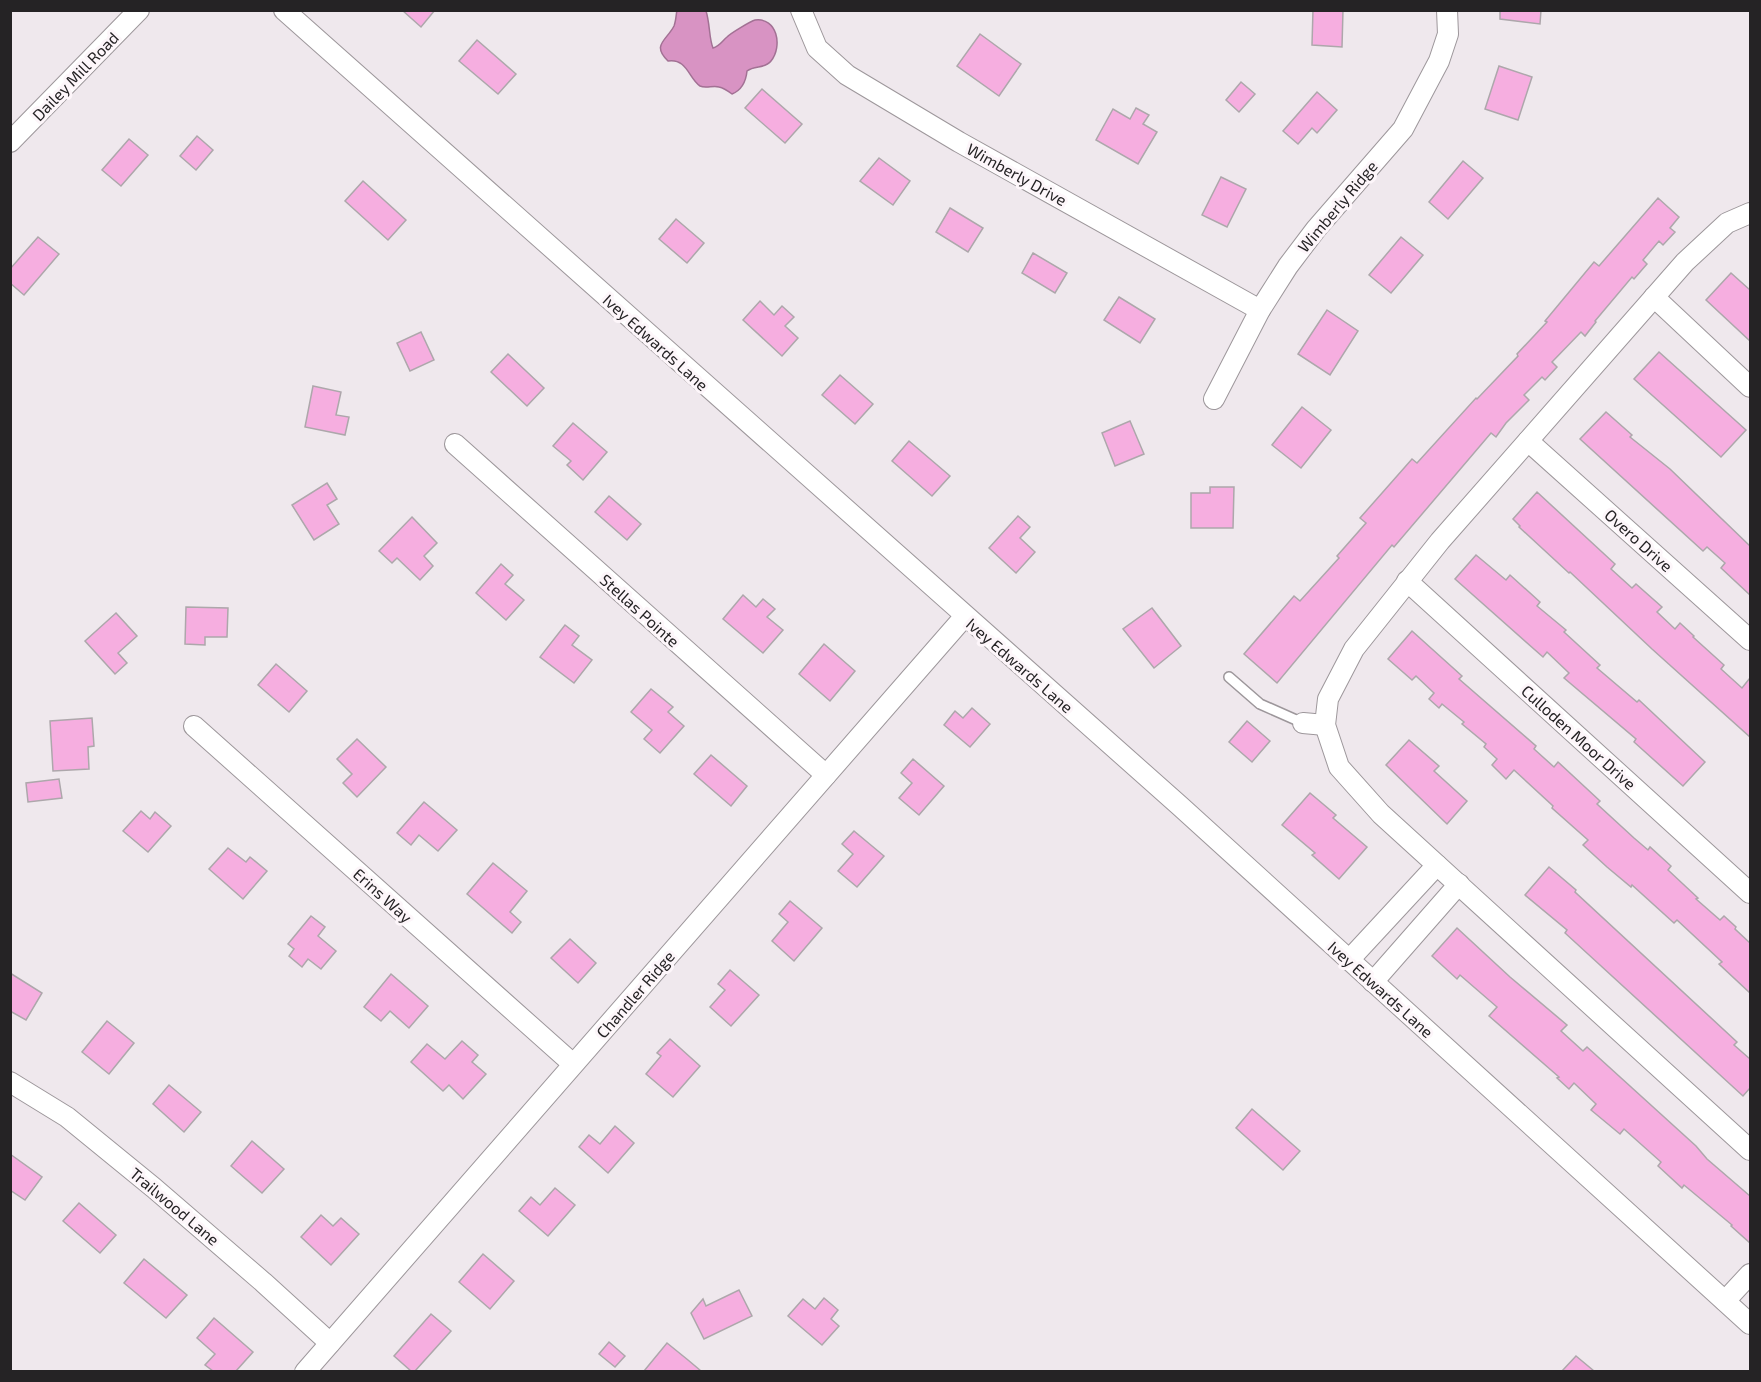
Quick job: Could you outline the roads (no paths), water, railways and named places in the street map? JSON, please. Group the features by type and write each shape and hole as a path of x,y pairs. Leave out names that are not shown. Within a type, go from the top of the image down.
{"street":[{"name":"Dailey Mill Road","path":"10,142 139,10"},
{"name":"Ivey Edwards Lane","path":"284,10 1171,799 1749,1321"},
{"name":"Wimberly Drive","path":"801,10 817,48 847,75 959,142 1260,310"},
{"name":"Wimberly Ridge","path":"1214,399 1260,310 1288,266 1316,229 1403,129 1439,61 1448,34 1447,10"},
{"path":"1750,213 1727,223 1685,262 1440,541 1354,649 1328,699 1325,725 1339,767 1381,814 1750,1150"},
{"path":"1654,297 1750,387"},
{"name":"Overo Drive","path":"1528,441 1750,640"},
{"name":"Stellas Pointe","path":"455,444 826,775"},
{"name":"Culloden Moor Drive","path":"1407,582 1750,892"},
{"name":"Chandler Ridge","path":"305,1371 965,616"},
{"path":"1303,723 1325,725"},
{"name":"Erins Way","path":"194,726 573,1064"},
{"path":"1349,960 1437,865"},
{"path":"1373,982 1459,884"},
{"name":"Trailwood Lane","path":"10,1082 67,1117 154,1188 330,1343"},
{"path":"1725,1301 1750,1274"}],"lane":[{"path":"1229,677 1260,704 1303,723"}]}
